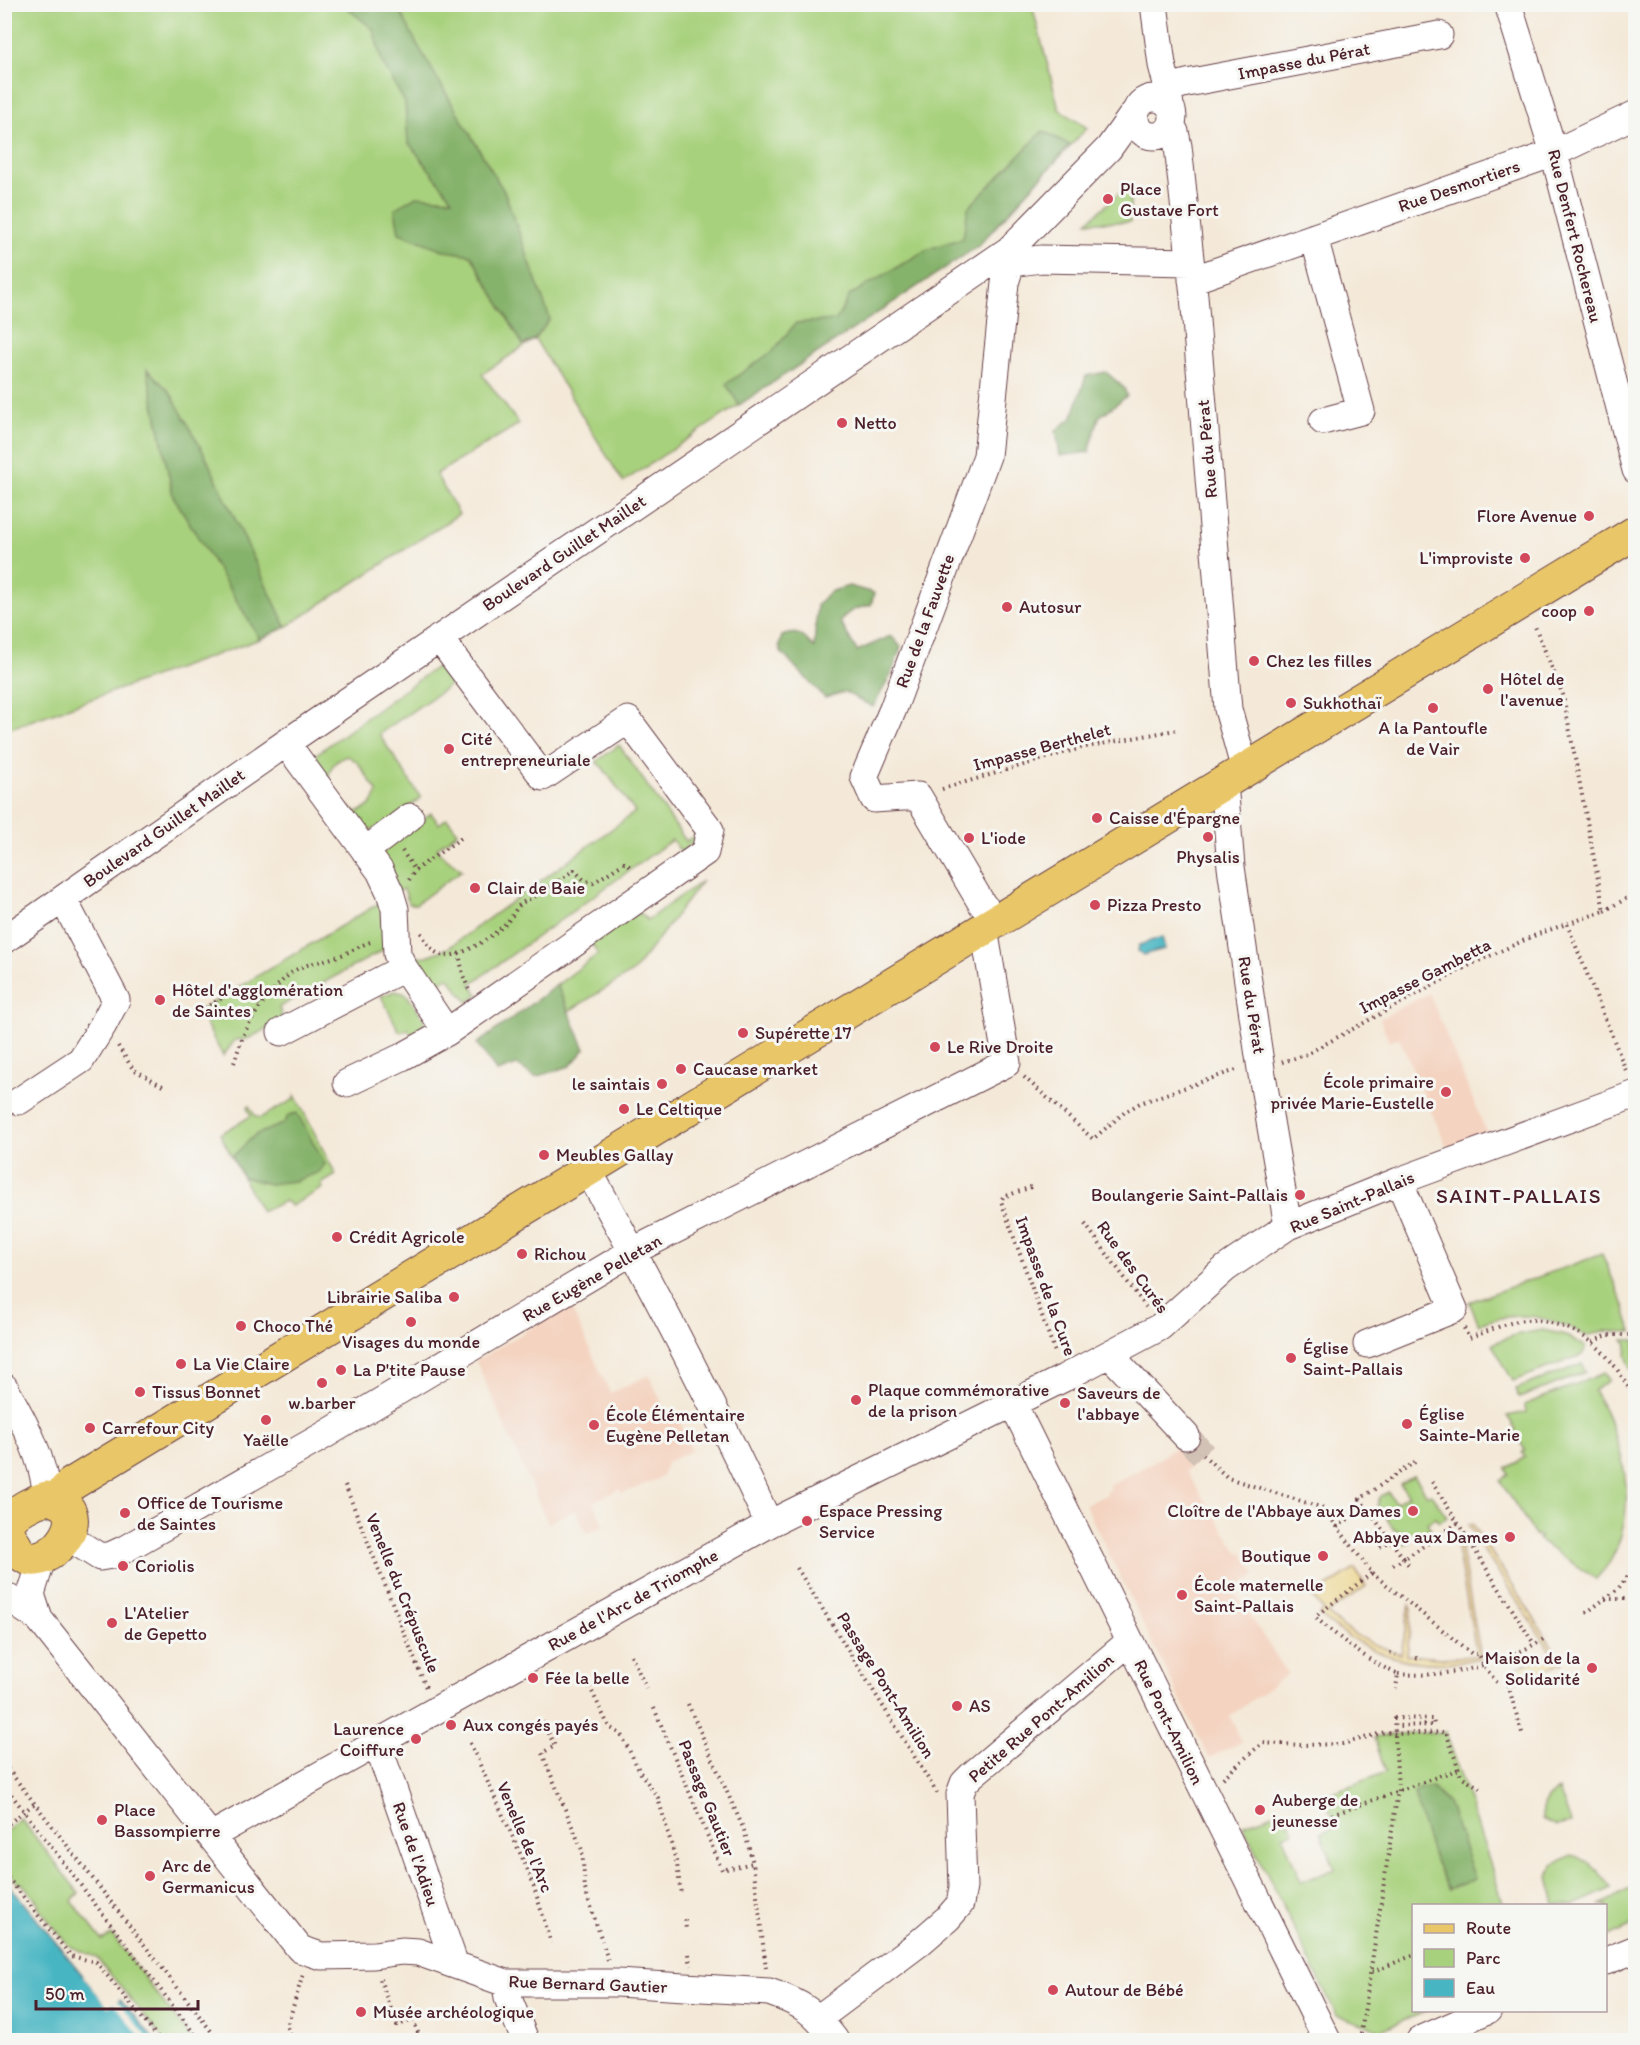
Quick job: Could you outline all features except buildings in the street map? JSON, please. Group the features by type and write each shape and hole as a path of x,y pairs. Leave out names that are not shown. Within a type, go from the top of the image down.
{"main road":[{"path":"51,1499 65,1507 70,1516 71,1527 68,1536 63,1543 43,1556 32,1559 22,1556 6,1533 15,1515 36,1501 51,1499 1635,532"}],"street":[{"name":"Rue Denfert Rochereau","path":"1508,4 1554,153 1635,470"},
{"name":"Rue du Pérat","path":"1154,5 1167,97 1178,146 1191,271 1234,776 1231,867 1288,1226"},
{"name":"Impasse du Pérat","path":"1140,116 1149,137 1157,137 1167,97 1187,83 1440,34"},
{"path":"1140,116 1167,97"},
{"name":"Rue Desmortiers","path":"1191,271 1314,237 1554,153 1635,114"},
{"name":"Boulevard Guillet Maillet","path":"4,940 440,638 1010,257 1140,116"},
{"path":"1314,237 1361,411 1323,421"},
{"path":"1010,257 1191,271"},
{"name":"Rue de la Fauvette","path":"918,796 874,799 864,777 893,709 987,456 1005,283 1010,257"},
{"path":"347,1083 402,1057 447,1032 482,1008 705,852 710,830 628,720 543,777 440,638"},
{"path":"286,743 380,872 395,909 397,954 447,1032"},
{"path":"918,796 982,904 991,925 1007,1063"},
{"path":"365,851 410,817"},
{"path":"19,1101 81,1060 116,1000 63,899"},
{"path":"281,1032 404,968"},
{"name":"Rue Eugène Pelletan","path":"68,1536 100,1557 112,1555 333,1430 633,1251 1007,1063"},
{"name":"Rue Saint-Pallais","path":"1064,1378 1160,1327 1226,1268 1288,1226 1633,1089"},
{"path":"588,1170 633,1251 769,1524"},
{"path":"1367,1344 1454,1309 1399,1181"},
{"path":"1110,1354 1195,1445"},
{"name":"Rue de l'Arc de Triomphe","path":"211,1836 769,1524 1064,1378"},
{"path":"4,1388 20,1417 43,1469 51,1499"},
{"name":"Rue Pont-Amilion","path":"1012,1402 1327,2040"},
{"path":"39,1619 31,1594 43,1556"},
{"path":"4,1596 39,1619 302,1949"},
{"name":"Petite Rue Pont-Amilion","path":"819,2018 918,1944 948,1918 960,1904 963,1887 960,1794 964,1783 1129,1642"},
{"name":"Rue de l'Adieu","path":"377,1743 455,1965"},
{"name":"Rue Bernard Gautier","path":"302,1949 321,1956 418,1952 506,1983 617,1983 769,1992 793,2000 819,2018 835,2040"},
{"path":"1607,1960 1635,1949"},
{"path":"506,1983 508,1998 525,2040"},
{"path":"1420,2040 1483,2012"}],"path":[{"path":"1524,600 1563,695 1604,910"},
{"name":"Impasse Berthelet","path":"918,796 1081,748 1175,730"},
{"path":"404,889 415,870 464,836"},
{"path":"400,848 415,870"},
{"path":"521,904 574,870 584,880 593,883 624,863 633,868"},
{"name":"Impasse Gambetta","path":"1007,1063 1093,1138 1140,1103 1305,1054 1472,964 1539,934 1604,910 1635,893"},
{"path":"1567,924 1633,1089"},
{"path":"459,953 465,983 482,1008"},
{"path":"199,1011 231,993 263,1005"},
{"path":"103,1025 134,1069 166,1088"},
{"name":"Impasse de la Cure","path":"1031,1187 1003,1197 1001,1201 1064,1378"},
{"name":"Rue des Curés","path":"1085,1224 1160,1327"},
{"path":"1454,1309 1469,1338 1525,1319 1571,1329 1593,1342 1614,1365 1635,1400"},
{"path":"1593,1342 1607,1335 1635,1335"},
{"path":"1195,1445 1228,1478 1323,1508 1372,1573 1472,1654 1479,1654 1484,1666 1499,1685"},
{"path":"1411,1568 1359,1499 1415,1462"},
{"path":"1432,1482 1534,1644"},
{"name":"Venelle du Crépuscule","path":"345,1485 436,1710"},
{"path":"1337,1527 1365,1507"},
{"path":"1393,1565 1458,1523"},
{"path":"1380,1547 1389,1541"},
{"path":"1586,1613 1618,1589 1635,1565"},
{"name":"Passage Pont-Amilion","path":"797,1568 937,1793 945,1801 960,1808"},
{"path":"1372,1573 1323,1610 1316,1618 1383,1668 1398,1674 1424,1676 1456,1673 1484,1666 1518,1653 1547,1637"},
{"path":"1605,1599 1635,1599"},
{"path":"1390,1653 1396,1654"},
{"path":"631,1655 646,1688"},
{"path":"1396,1689 1398,1674"},
{"path":"587,1681 609,1727 621,1734 640,1772 658,1798 677,1864 681,1894"},
{"path":"1508,1686 1523,1736"},
{"name":"Passage Gautier","path":"688,1704 744,1830 753,1863 769,1992"},
{"name":"Passage Gautier","path":"654,1708 722,1870 753,1863"},
{"path":"1360,2040 1398,1791 1394,1717 1433,1719 1434,1725 1395,1726"},
{"path":"543,1722 555,1746 542,1753 582,1850 585,1889 602,1941"},
{"path":"1205,1794 1262,1743 1343,1744 1384,1732 1396,1734 1446,1732 1461,1776 1480,1788"},
{"name":"Venelle de l'Arc","path":"470,1743 531,1877 550,1943"},
{"path":"4,1764 218,2040"},
{"path":"1332,1815 1459,1769"},
{"path":"4,1785 199,2040"},
{"path":"4,1827 36,1803"},
{"path":"4,1873 71,1956 96,1962 160,2040"},
{"path":"684,1920 686,1929"},
{"path":"292,2040 287,2027 302,1949"},
{"path":"1371,1972 1412,1955"},
{"path":"385,1992 397,2025 413,2020 421,2040"}],"shaded area":[{"name":"École primaire privée Marie-Eustelle","path":"1429,993 1488,1136 1448,1150 1399,1038 1389,1042 1380,1019"},
{"name":"École Élémentaire Eugène Pelletan","path":"570,1305 610,1393 649,1375 668,1416 676,1412 691,1449 667,1462 662,1477 622,1494 619,1489 593,1502 604,1525 587,1534 575,1510 548,1523 476,1361"},
{"name":"École maternelle Saint-Pallais","path":"1182,1439 1200,1458 1186,1471 1239,1554 1242,1553 1256,1575 1233,1590 1288,1674 1230,1716 1242,1742 1209,1758 1085,1505 1107,1494 1106,1491 1111,1489 1109,1485 1153,1463 1174,1448"}],"green space":[{"path":"4,5 1032,5 1059,109 1087,128 978,246 623,482 535,339 482,374 519,424 436,474 459,514 286,627 260,639 5,730"},
{"path":"343,5 397,5 417,44 505,193 550,319 535,339 523,345 471,255 446,251 399,233 395,209 416,196 452,199 408,142 405,103 382,62 373,29"},
{"path":"1043,131 1070,145 978,246 739,405 726,384 773,351 796,323 836,320 850,295 926,250 963,238 968,208"},
{"path":"1130,184 1130,222 1087,222"},
{"path":"147,369 170,392 205,455 286,627 260,639 173,496"},
{"path":"1106,372 1124,388 1127,396 1099,417 1089,452 1060,456 1056,430 1072,418 1086,376"},
{"path":"849,586 874,593 871,605 849,612 840,622 857,651 891,636 901,647 891,675 873,707 845,692 825,698 781,652 779,645 782,636 797,634 804,637 814,648 817,605 829,592"},
{"path":"443,662 456,681 379,734 421,798 386,823 362,832 346,806 357,812 364,809 373,802 377,791 358,763 348,756 336,762 331,769 328,783 311,762 315,755"},
{"path":"619,745 686,841 699,834 695,841 681,852 672,840 471,984 478,995 468,1002 448,977 431,988 412,961 416,957 427,956 448,948 635,812 603,768 596,762"},
{"path":"431,813 439,824 447,818 458,832 437,848 462,870 416,904 409,904 404,889 395,892 382,860 383,850"},
{"path":"702,881 634,971 569,1011 557,985 598,954 590,941 637,909 647,920"},
{"path":"381,902 387,948 279,1007 283,1021 247,1039 235,1040 223,1056 199,1011"},
{"path":"557,985 585,1049 570,1066 535,1077 517,1065 497,1072 477,1044"},
{"path":"395,991 406,994 425,1020 421,1033 414,1038 408,1029 399,1031 381,996"},
{"path":"295,1095 336,1175 321,1184 323,1188 291,1206 285,1201 261,1212 220,1134 251,1116 247,1108 249,1106 255,1116 260,1118 293,1100"},
{"path":"297,1113 325,1164 319,1172 295,1181 269,1184 243,1177 232,1157 255,1135 283,1124 289,1115"},
{"path":"1602,1254 1625,1308 1632,1332 1603,1331 1587,1336 1547,1319 1521,1316 1494,1319 1479,1324 1469,1302"},
{"path":"1542,1330 1562,1334 1586,1348 1582,1355 1513,1381 1492,1344 1515,1335"},
{"path":"1623,1340 1635,1340 1635,1381 1626,1355 1627,1345"},
{"path":"1582,1364 1586,1372 1519,1398 1516,1389"},
{"path":"1604,1373 1609,1380 1594,1391 1605,1411 1620,1453 1625,1474 1626,1496 1625,1518 1620,1539 1611,1560 1596,1579 1538,1540 1540,1538 1536,1536 1500,1481 1509,1474 1506,1469 1525,1457 1522,1453 1525,1450 1513,1431 1516,1429 1507,1416 1527,1412 1524,1405"},
{"path":"1414,1475 1427,1495 1431,1494 1447,1516 1439,1522 1435,1518 1428,1523 1431,1528 1420,1535 1416,1530 1408,1536 1410,1541 1404,1544 1399,1537 1400,1532 1394,1530 1387,1519 1388,1513 1382,1511 1377,1505 1380,1497 1388,1492 1396,1503 1408,1495 1400,1484"},
{"path":"1446,1732 1504,1904 1412,1904 1412,2012 1425,2012 1381,2030 1337,2016 1243,1825 1285,1810 1293,1832 1283,1836 1301,1882 1335,1869 1321,1833 1335,1827 1323,1796 1386,1772 1374,1738 1396,1734"},
{"path":"1432,1787 1449,1805 1475,1879 1449,1889 1432,1854 1414,1793 1421,1788"},
{"path":"1559,1790 1571,1823 1556,1826 1542,1819 1542,1814 1548,1798"},
{"path":"21,1819 79,1893 72,1901 102,1940 112,1935 192,2040 164,2040 96,1957 69,1946 22,1883 19,1885 5,1867 5,1832"},
{"path":"1571,1855 1578,1857 1599,1872 1612,1888 1576,1904 1555,1904 1549,1877 1553,1865"},
{"path":"1635,1886 1635,1924 1607,1937 1607,1904 1602,1904"}],"sand":[{"path":"1472,1523 1563,1663 1515,1682 1512,1670 1552,1653 1476,1539 1461,1549 1481,1658 1435,1663 1394,1658 1357,1641 1319,1615 1323,1610 1312,1596 1355,1569 1366,1586 1327,1614 1344,1628 1370,1642 1401,1654 1410,1605 1412,1608 1407,1655 1440,1658 1477,1656 1457,1548 1475,1535 1469,1525"}],"water":[{"path":"1162,937 1165,949 1143,955 1138,951 1139,945"},
{"path":"4,1879 108,2006 120,1999 155,2040 5,2040"}],"pier":[{"path":"86,1974 109,2003 118,1996 120,1999 118,2001 149,2040 143,2040 114,2003 108,2007 83,1976"}],"tunnel":[{"path":"1186,1436 1203,1455"}],"place":[{"name":"Place Gustave Fort","path":"1108,199"},
{"name":"Netto","path":"842,423"},
{"name":"Flore Avenue","path":"1589,516"},
{"name":"L'improviste","path":"1525,558"},
{"name":"Autosur","path":"1007,607"},
{"name":"coop","path":"1589,611"},
{"name":"Chez les filles","path":"1254,661"},
{"name":"Hôtel de l'avenue","path":"1488,689"},
{"name":"Sukhothaï","path":"1291,703"},
{"name":"A la Pantoufle de Vair","path":"1433,708"},
{"name":"Cité entrepreneuriale","path":"449,749"},
{"name":"Caisse d'Épargne","path":"1097,818"},
{"name":"Physalis","path":"1208,837"},
{"name":"L'iode","path":"969,838"},
{"name":"Clair de Baie","path":"475,888"},
{"name":"Pizza Presto","path":"1095,905"},
{"name":"Hôtel d'agglomération de Saintes","path":"160,1000"},
{"name":"Supérette 17","path":"743,1033"},
{"name":"Le Rive Droite","path":"935,1047"},
{"name":"Caucase market","path":"681,1069"},
{"name":"le saintais","path":"662,1084"},
{"name":"École primaire privée Marie-Eustelle","path":"1446,1092"},
{"name":"Le Celtique","path":"624,1109"},
{"name":"Meubles Gallay","path":"544,1155"},
{"name":"Boulangerie Saint-Pallais","path":"1300,1195"},
{"name":"Crédit Agricole","path":"337,1237"},
{"name":"Richou","path":"522,1254"},
{"name":"Librairie Saliba","path":"454,1297"},
{"name":"Visages du monde","path":"411,1322"},
{"name":"Choco Thé","path":"241,1326"},
{"name":"Église Saint-Pallais","path":"1291,1358"},
{"name":"La Vie Claire","path":"181,1364"},
{"name":"La P'tite Pause","path":"341,1370"},
{"name":"w.barber","path":"322,1383"},
{"name":"Tissus Bonnet","path":"140,1392"},
{"name":"Plaque commémorative de la prison","path":"856,1400"},
{"name":"Saveurs de l'abbaye","path":"1065,1403"},
{"name":"Yaëlle","path":"266,1420"},
{"name":"Église Sainte-Marie","path":"1407,1424"},
{"name":"École Élémentaire Eugène Pelletan","path":"594,1425"},
{"name":"Carrefour City","path":"90,1428"},
{"name":"Cloître de l'Abbaye aux Dames","path":"1413,1511"},
{"name":"Office de Tourisme de Saintes","path":"125,1513"},
{"name":"Espace Pressing Service","path":"807,1521"},
{"name":"Abbaye aux Dames","path":"1510,1537"},
{"name":"Boutique","path":"1323,1556"},
{"name":"Coriolis","path":"123,1566"},
{"name":"École maternelle Saint-Pallais","path":"1182,1595"},
{"name":"L'Atelier de Gepetto","path":"112,1623"},
{"name":"Maison de la Solidarité","path":"1592,1668"},
{"name":"Fée la belle","path":"533,1678"},
{"name":"AS","path":"957,1706"},
{"name":"Aux congés payés","path":"451,1725"},
{"name":"Laurence Coiffure","path":"416,1739"},
{"name":"Auberge de jeunesse","path":"1260,1810"},
{"name":"Place Bassompierre","path":"102,1820"},
{"name":"Arc de Germanicus","path":"150,1876"},
{"name":"Autour de Bébé","path":"1053,1990"},
{"name":"Musée archéologique","path":"361,2012"}],"district":[{"name":"SAINT-PALLAIS","path":"1519,1196"}]}
